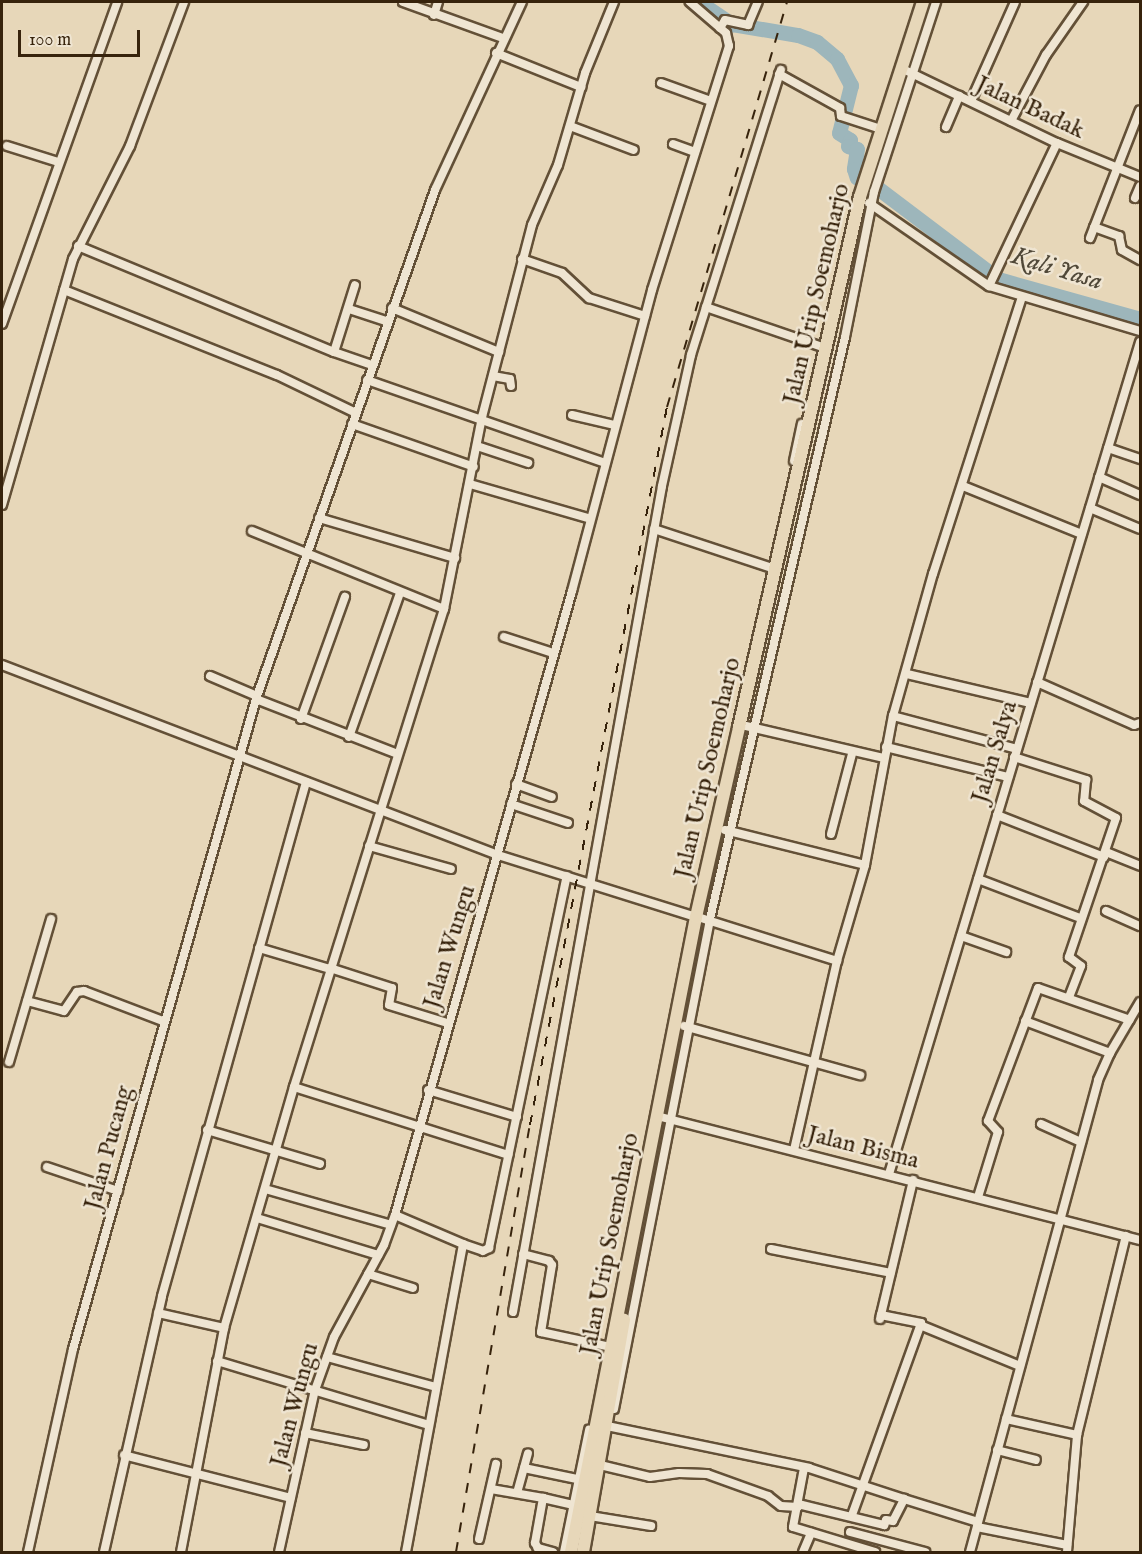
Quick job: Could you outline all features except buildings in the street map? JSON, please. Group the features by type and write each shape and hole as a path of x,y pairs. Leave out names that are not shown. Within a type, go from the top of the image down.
{"highway":[{"name":"Jalan Urip Soemoharjo","path":"571,1552 576,1506 609,1347 685,1026 700,919 726,830 749,728 823,372 823,347 879,129 923,2"},
{"name":"Jalan Urip Soemoharjo","path":"584,1552 609,1426 629,1287 700,919 773,568 867,202 909,73 928,2"}],"street":[{"path":"2,324 117,2"},
{"path":"2,506 63,290 78,246 130,146 184,2"},
{"path":"402,2 503,38"},
{"path":"434,15 438,2"},
{"name":"Jalan Pucang","path":"28,1552 73,1349 163,1021 257,698 387,321 435,190 496,53 522,2"},
{"path":"181,1552 224,1328 330,969 444,609 474,467 482,417 522,259 534,219 558,165 570,126 578,86 614,2"},
{"path":"690,2 722,25 747,25 758,2"},
{"path":"513,1312 654,529 691,356 706,307 780,72 840,108 843,117 879,129 918,2"},
{"path":"909,73 936,2"},
{"path":"971,101 1015,2"},
{"path":"1011,121 1046,55 1083,2"},
{"name":"Jalan Wungu","path":"279,1552 315,1390 327,1357 378,1256 395,1215 447,1023 498,855 603,462 645,316 729,46 722,25"},
{"path":"496,53 578,86"},
{"name":"Jalan Badak","path":"909,73 1057,142 1140,177"},
{"path":"661,84 711,101"},
{"path":"946,127 959,96"},
{"path":"1090,238 1140,110"},
{"path":"570,126 634,150"},
{"path":"993,279 1057,142"},
{"path":"673,144 695,152"},
{"path":"7,147 58,162"},
{"path":"1135,198 1140,186"},
{"path":"884,758 852,753 749,728 840,357 867,202 1022,297 1140,331"},
{"path":"1094,227 1119,236 1122,250 1140,260"},
{"path":"78,246 334,352 372,365"},
{"path":"522,259 562,273 590,298 645,316"},
{"path":"334,352 349,309 354,285"},
{"path":"63,290 277,375 356,413"},
{"path":"794,1150 837,961 865,865 893,716 907,674 933,574 1022,297"},
{"path":"654,529 773,568 823,347 706,307"},
{"path":"392,308 499,352"},
{"path":"349,309 387,321"},
{"name":"Jalan Salya","path":"890,1174 1015,753 1108,448 1137,363 1140,342"},
{"path":"493,376 510,379 511,386"},
{"path":"367,380 482,417 603,462"},
{"path":"572,415 614,425"},
{"path":"352,424 474,467"},
{"path":"477,446 528,463"},
{"path":"1108,448 1140,459"},
{"path":"1100,477 1140,495"},
{"path":"470,484 588,518"},
{"path":"963,486 1082,534"},
{"path":"1090,508 1140,529"},
{"path":"320,518 455,558"},
{"path":"252,531 306,556 444,609"},
{"path":"349,737 400,593"},
{"path":"301,719 345,597"},
{"path":"504,637 553,653"},
{"path":"2,665 498,855 837,961"},
{"path":"907,674 1031,703"},
{"path":"210,675 301,719 398,754"},
{"path":"1037,682 1134,725 1140,723"},
{"path":"893,716 1015,753 1087,781 1084,801 1116,818 1105,855 1080,918 1069,958 1081,966 1069,997"},
{"path":"886,747 1008,777"},
{"path":"831,834 852,753"},
{"path":"104,1552 124,1455 158,1313 207,1130 306,782"},
{"path":"516,784 552,797"},
{"path":"511,804 567,823"},
{"path":"997,815 1140,866"},
{"path":"726,830 865,865"},
{"path":"369,846 451,868"},
{"path":"395,1215 463,1244 488,1250 567,876"},
{"path":"978,879 1080,918"},
{"path":"1106,911 1140,926"},
{"path":"523,1254 549,1261 552,1265 541,1332 609,1347 700,919"},
{"path":"9,1062 51,920"},
{"path":"961,936 1006,952"},
{"path":"259,948 393,988 390,1006 447,1023"},
{"path":"978,1197 998,1132 988,1121 1038,988 1130,1020"},
{"path":"27,1001 64,1011 77,992 84,991 163,1021"},
{"path":"970,1552 1081,1142 1110,1053 1140,1002"},
{"path":"1025,1021 1110,1053"},
{"path":"685,1026 860,1075"},
{"path":"294,1087 508,1155"},
{"path":"428,1090 517,1117"},
{"name":"Jalan Bisma","path":"663,1118 890,1174 1140,1240"},
{"path":"1041,1124 1081,1142"},
{"path":"207,1130 320,1164"},
{"path":"47,1167 118,1191"},
{"path":"913,1180 880,1317 920,1325 1020,1366"},
{"path":"265,1189 391,1225"},
{"path":"257,1218 378,1256"},
{"path":"609,1426 804,1468 904,1499 977,1525 1067,1549 1077,1435 1126,1236"},
{"path":"406,1552 463,1244"},
{"path":"771,1249 891,1273"},
{"path":"368,1274 412,1288"},
{"path":"158,1313 224,1328"},
{"path":"852,1515 920,1325"},
{"path":"327,1357 436,1387"},
{"path":"218,1361 429,1425"},
{"path":"1006,1419 1077,1435"},
{"path":"305,1432 364,1445"},
{"path":"998,1450 1036,1461"},
{"path":"518,1493 528,1453"},
{"path":"124,1455 291,1498"},
{"path":"479,1539 496,1464"},
{"path":"601,1465 650,1477 692,1472 706,1474 768,1496 781,1506 798,1506 852,1515 884,1525 886,1521 892,1521 904,1499"},
{"path":"524,1468 582,1480"},
{"path":"804,1468 793,1527 875,1552"},
{"path":"491,1489 576,1506 564,1552"},
{"path":"543,1498 535,1543 538,1548 553,1552"},
{"path":"591,1516 651,1526"},
{"path":"850,1532 926,1552"},
{"path":"804,1552 811,1533"}],"waterway":[{"name":"Kali Yasa","path":"699,2 732,24 798,35 817,42 837,59 851,85 839,133 850,140 848,146 857,149 854,169 857,178"},
{"name":"Kali Yasa","path":"879,189 998,279 1140,319"}],"railway":[{"path":"456,1552 530,1125 667,407 787,2"}]}
